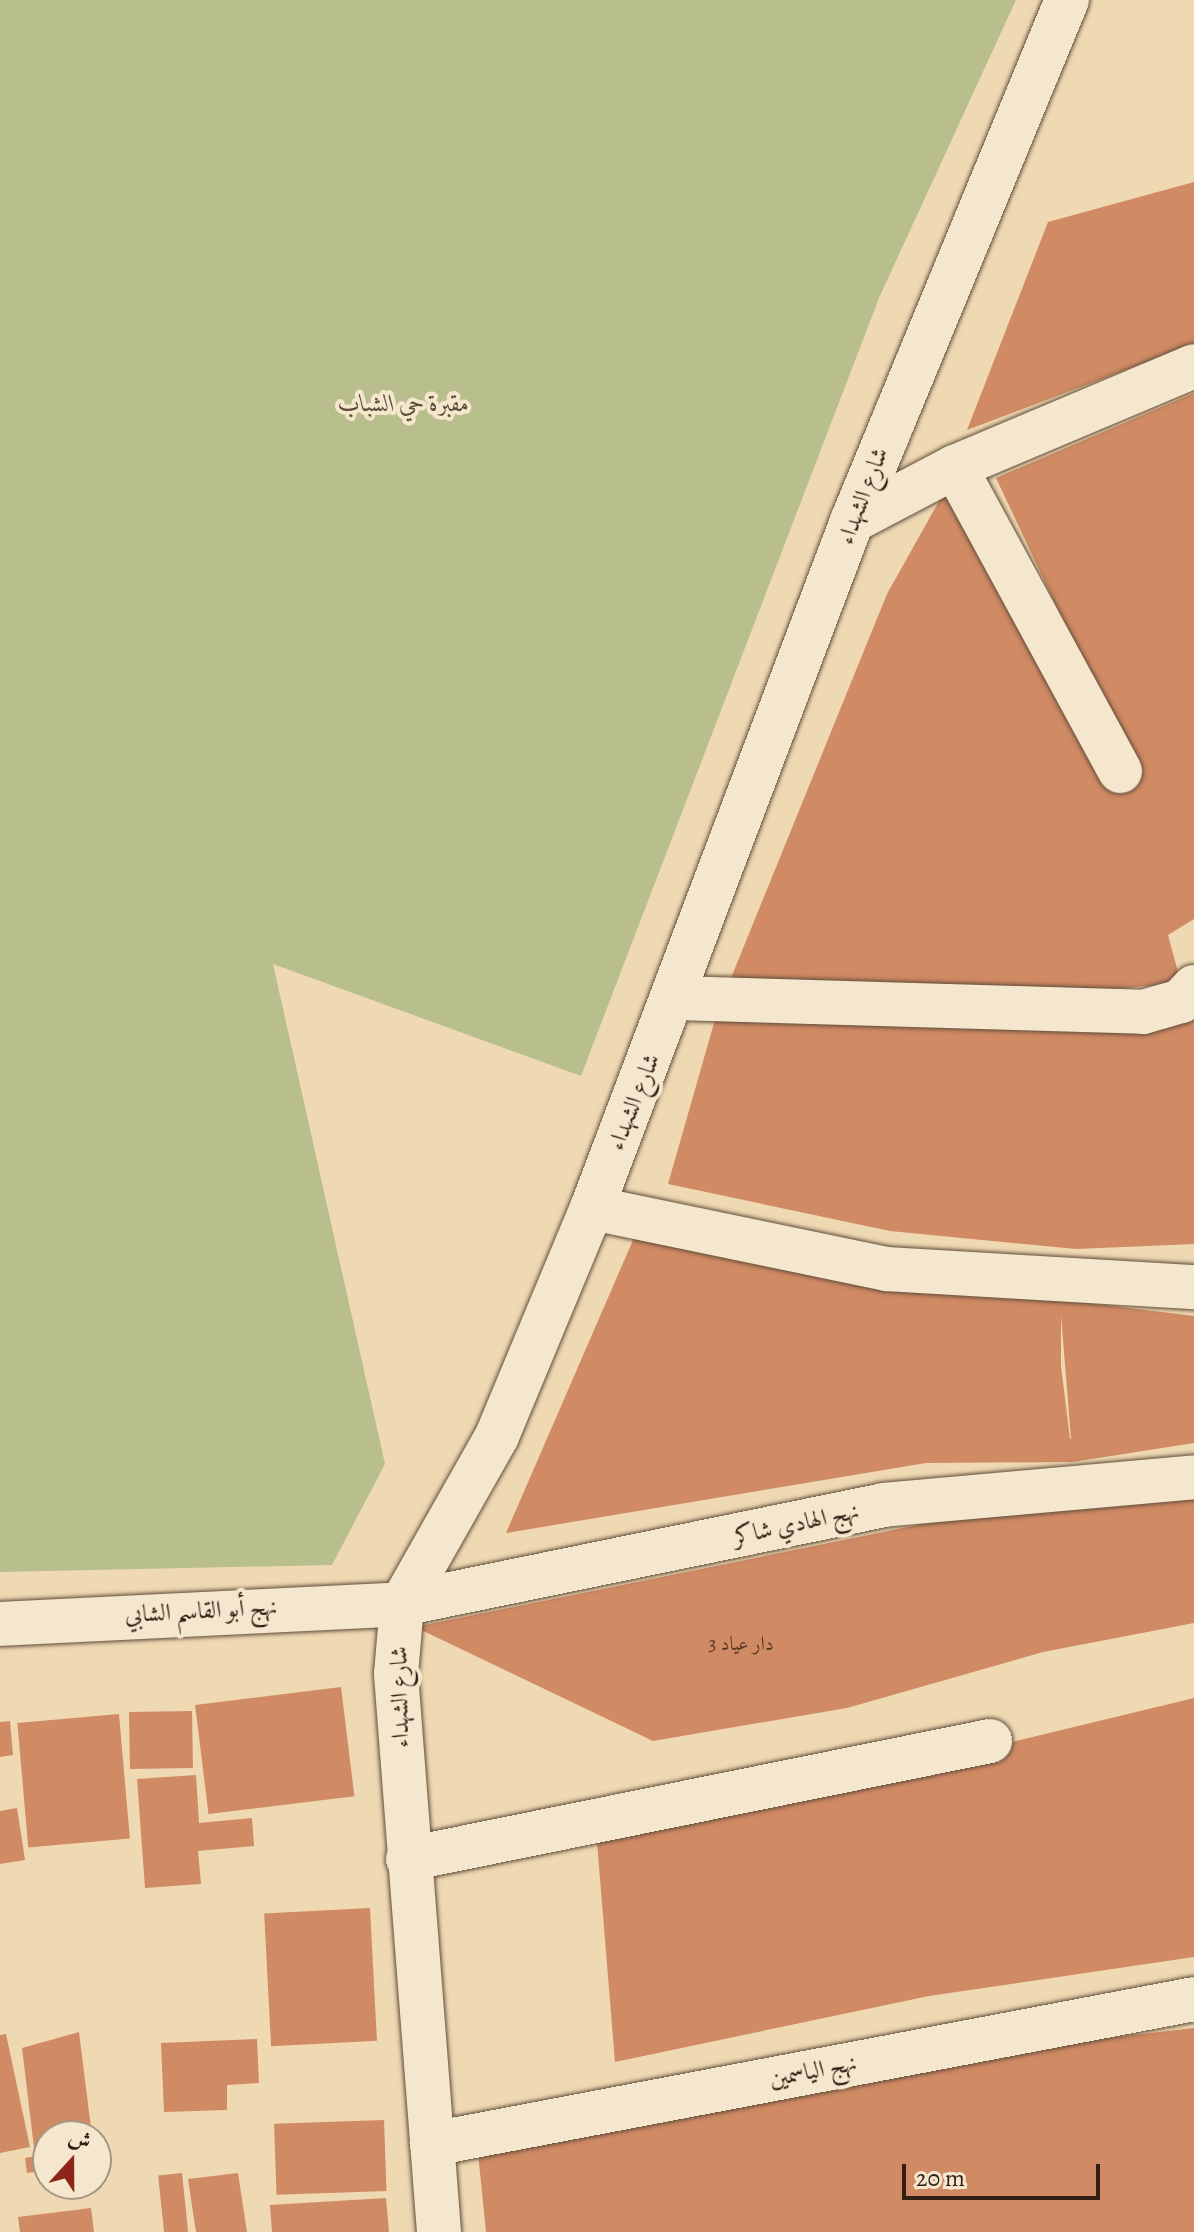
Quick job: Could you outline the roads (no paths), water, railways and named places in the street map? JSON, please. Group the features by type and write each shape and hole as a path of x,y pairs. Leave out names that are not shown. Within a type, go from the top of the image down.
{"street":[{"name":"شارع الشهداء","path":"439,2232 396,1674 402,1604 485,1459 592,1208 676,998 852,521 1067,0"},
{"path":"852,521 955,467 1194,366"},
{"path":"955,467 1120,771"},
{"path":"676,998 1143,1012 1181,1001 1194,987"},
{"path":"592,1208 887,1269 1194,1287"},
{"name":"نهج الهادي شاكر","path":"402,1604 883,1505 1194,1477"},
{"name":"نهج أبو القاسم الشابي","path":"0,1624 402,1604"},
{"path":"408,1859 990,1741"},
{"name":"نهج الياسمين","path":"432,2144 1194,1999"}],"park label":[{"name":"مقبرة حي الشباب","path":"404,404"}]}
